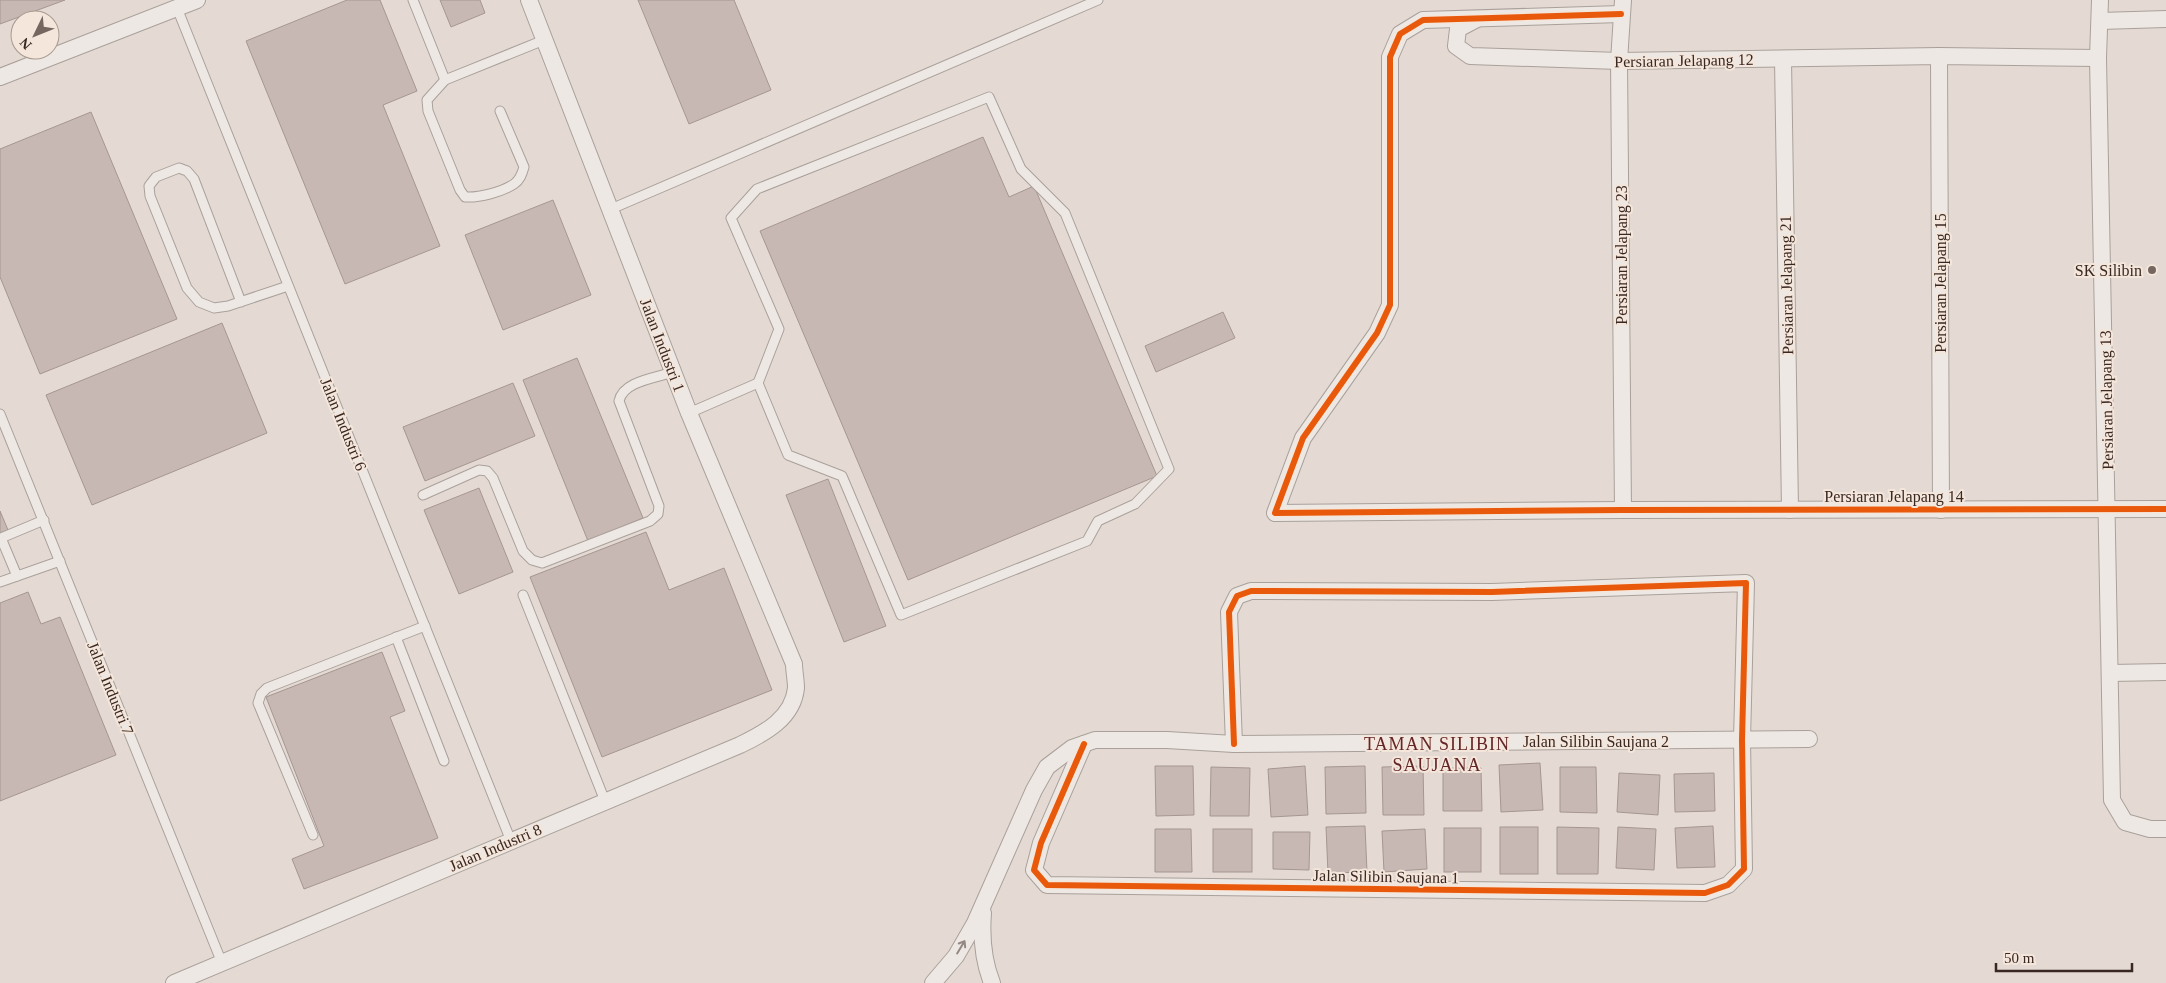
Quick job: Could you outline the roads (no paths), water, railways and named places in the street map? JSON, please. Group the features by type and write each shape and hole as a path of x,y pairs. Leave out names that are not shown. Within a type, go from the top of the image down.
{"street":[{"path":"0,77 197,0"},
{"name":"Jalan Industri 1","path":"529,0 689,413 794,664 796,688"},
{"name":"Persiaran Jelapang 13","path":"2100,0 2098,58 2112,800 2125,822 2150,829 2166,829"},
{"name":"Persiaran Jelapang 12","path":"1622,7 1482,17 1458,29 1456,46 1470,56 1619,61 1939,56 2098,58"},
{"name":"Persiaran Jelapang 23","path":"1622,7 1619,61 1623,510"},
{"name":"Persiaran Jelapang 14","path":"1482,17 1423,20 1400,34 1390,56 1390,305 1377,334 1303,438 1275,513 1623,510 2166,510"},
{"path":"2100,21 2166,19"},
{"name":"Persiaran Jelapang 15","path":"1939,56 1941,510"},
{"name":"Persiaran Jelapang 21","path":"1783,58 1790,510"},
{"path":"1234,744 1229,612 1237,596 1251,591 1492,592 1746,583 1742,740"},
{"path":"2110,673 2166,672"},
{"name":"Jalan Industri 8","path":"174,983 760,735 777,724 789,708 796,688"},
{"name":"Jalan Silibin Saujana 2","path":"984,906 1034,790 1047,767 1072,748 1095,740 1234,744 1809,739"},
{"name":"Jalan Silibin Saujana 1","path":"1084,744 1038,852 1034,870 1047,885 1689,894 1706,893 1728,885 1744,869 1742,740"},
{"path":"933,983 956,956 984,906"},
{"path":"984,906 982,946 986,968 992,983"}],"lane":[{"path":"412,0 445,80"},
{"path":"611,209 1098,0"},
{"name":"Jalan Industri 6","path":"177,8 511,841"},
{"path":"500,111 524,168 520,178 514,185 475,198 465,197 428,111 427,100 445,80 544,40"},
{"path":"689,413 758,382 779,329 731,218 757,189 989,97 1021,169 1065,213 1169,468 1134,504 1098,521 1087,541 901,615 842,476 788,455 758,382"},
{"path":"241,302 194,179 187,171 179,168 156,178 149,186 150,196 187,288 199,302 214,308 241,302 288,286"},
{"path":"423,495 479,470 487,471 493,478 523,551 532,560 542,563 650,521 658,514 659,506 619,401 620,394 627,387 673,372"},
{"name":"Jalan Industri 7","path":"0,414 222,963"},
{"path":"17,576 0,538 44,520"},
{"path":"0,582 60,561"},
{"path":"523,595 606,801"},
{"path":"313,835 258,703 261,694 267,688 425,626"},
{"path":"396,637 444,761"}],"place":[{"name":"SK Silibin","path":"2152,270"}],"district":[{"name":"TAMAN SILIBIN SAUJANA","path":"1437,754"}]}
